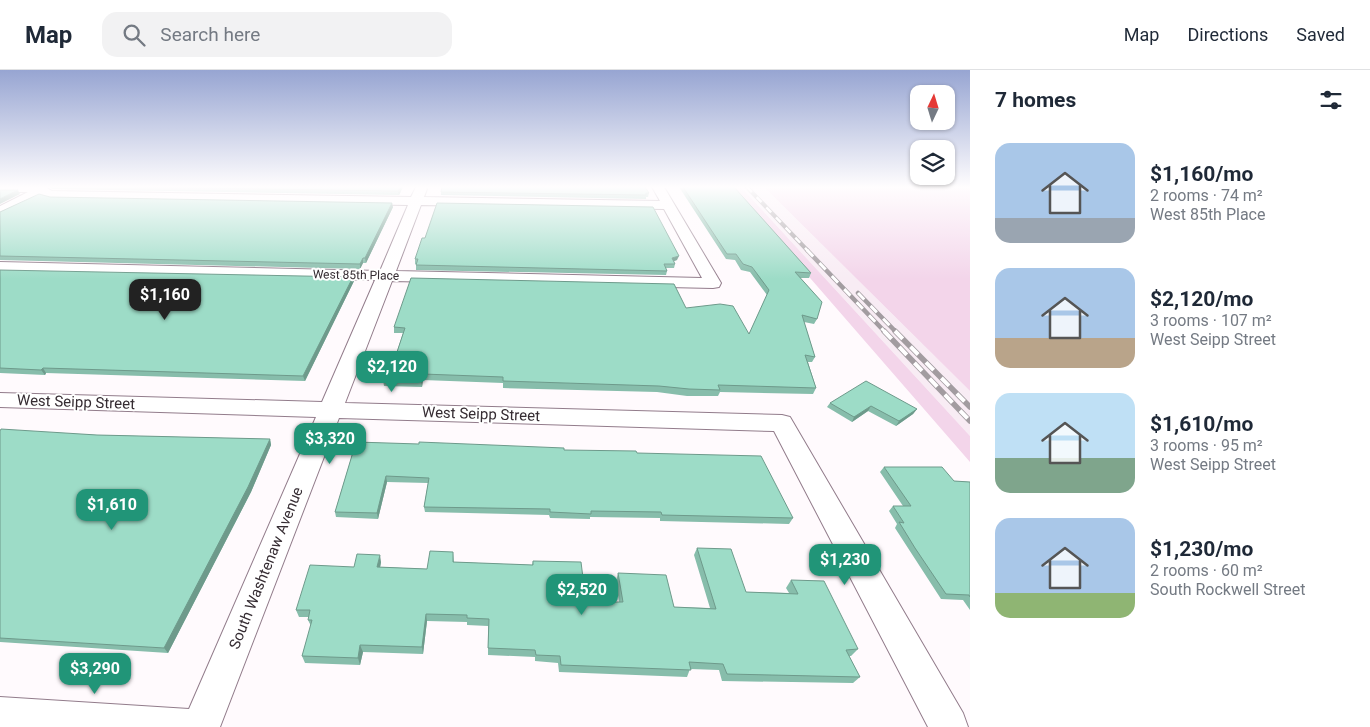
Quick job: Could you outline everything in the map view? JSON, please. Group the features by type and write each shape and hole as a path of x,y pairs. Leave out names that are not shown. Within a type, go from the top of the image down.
{"street":[{"name":"South Washtenaw Avenue","path":"201,727 409,218"},
{"name":"West 85th Place","path":"0,267 713,283 675,218"},
{"name":"West Seipp Street","path":"0,400 782,423 949,727"},
{"path":"0,716 186,727"}],"shaded area":[{"path":"758,218 769,218 970,436 970,462"},
{"path":"769,218 795,218 970,391 970,436"},
{"path":"795,218 970,218 970,391"}],"building":[{"path":"0,218 385,218 365,258 363,258 360,264 0,256"},
{"path":"432,218 659,218 679,256 672,258 675,264 664,264 667,271 416,265 418,259 415,259 422,238 425,238"},
{"path":"703,218 761,218 811,273 795,272 822,302 817,319 802,315 815,357 805,355 816,388 718,385 720,390 689,389 659,386 503,381 503,377 423,374 421,381 383,380 388,361 394,361 405,328 394,327 411,278 674,284 686,308 720,304 733,306 749,334 769,290 752,267 743,264 736,254 727,254"},
{"path":"0,270 353,277 303,376 0,368"},
{"path":"866,381 917,409 899,421 871,406 854,417 830,403"},
{"path":"1,429 97,435 270,439 248,487 164,648 0,638"},
{"path":"356,442 419,444 419,442 564,448 564,450 636,451 637,453 761,456 793,518 662,515 661,512 591,511 591,514 550,512 550,509 424,507 429,478 386,476 377,513 335,512"},
{"path":"884,467 942,467 954,481 970,482 970,597 969,595 946,594 915,548 899,522 904,523 893,506 911,506"},
{"path":"697,548 731,549 746,592 798,594 791,580 824,581 858,649 846,650 860,677 727,674 723,664 689,662 691,670 561,665 560,656 536,655 535,650 488,648 489,619 467,618 467,615 426,614 422,647 360,645 358,658 302,656 312,620 308,620 310,610 296,610 310,565 354,567 357,554 380,555 377,567 427,569 430,551 453,552 453,562 533,565 533,561 581,562 586,602 623,602 618,573 666,575 674,607 716,609"}],"railway":[{"path":"776,218 808,251"},
{"path":"807,250 885,332"},
{"path":"858,293 896,332"},
{"path":"884,331 970,421"},
{"path":"895,331 970,407"}]}
